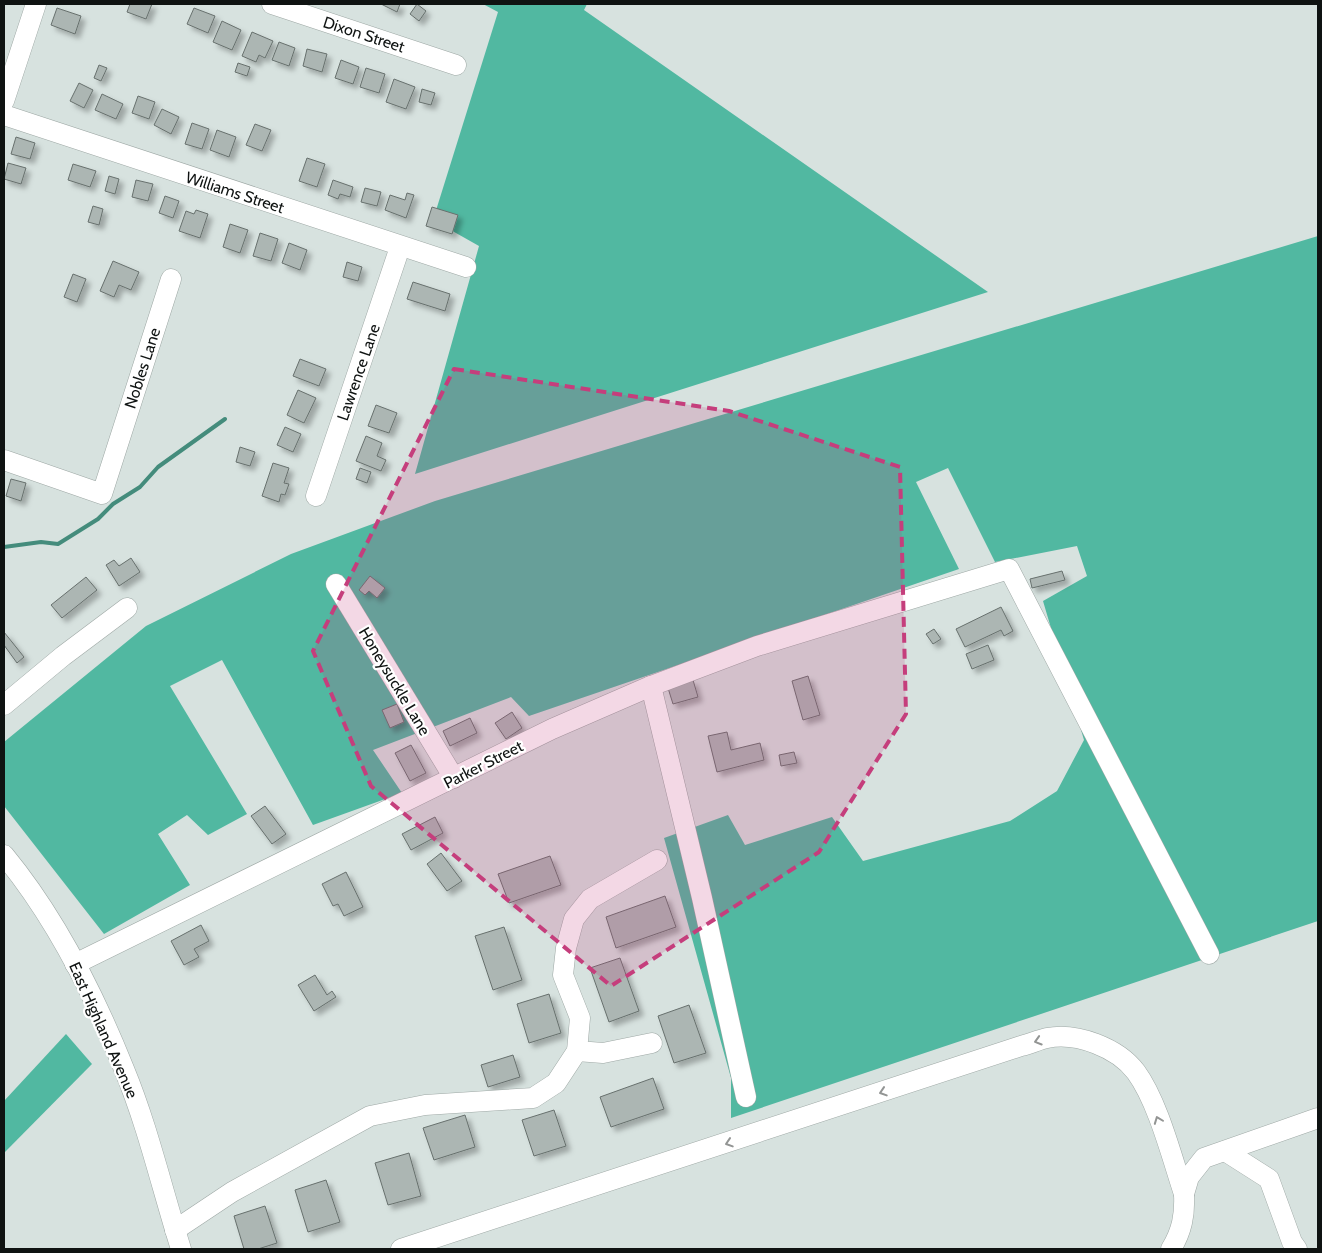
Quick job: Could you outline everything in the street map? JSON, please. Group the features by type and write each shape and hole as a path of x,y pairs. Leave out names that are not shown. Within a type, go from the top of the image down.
{"street":[{"path":"4,101 36,4"},
{"name":"Dixon Street","path":"272,4 456,65"},
{"name":"Williams Street","path":"4,115 400,247 466,267"},
{"name":"Lawrence Lane","path":"316,496 400,247"},
{"name":"Nobles Lane","path":"4,460 102,494 171,279"},
{"name":"Parker Street","path":"75,964 552,729 651,686 749,648 1009,569 1209,954"},
{"name":"Honeysuckle Lane","path":"336,584 454,778"},
{"path":"4,704 63,656 127,608"},
{"path":"651,686 702,898 746,1097"},
{"name":"East Highland Avenue","path":"4,855 55,928 75,964 125,1069 181,1249"},
{"path":"175,1230 232,1192 370,1116 424,1105 533,1098 556,1083 577,1051 580,1018 563,975 566,948 574,919 590,899 657,860"},
{"path":"401,1249 1048,1038 1082,1040 1099,1045 1125,1060 1136,1072 1148,1092 1184,1194 1185,1210 1182,1229 1171,1249"},
{"path":"577,1051 602,1053 652,1043"},
{"path":"1184,1194 1189,1177 1204,1158 1318,1118"},
{"path":"1258,1139 1269,1179 1292,1242 1297,1249"},
{"path":"1167,1144 1204,1158"},
{"path":"1225,1151 1269,1179"}],"highlighted area":[{"path":"454,369 729,411 900,467 906,714 819,852 611,986 371,786 313,651"}],"green space":[{"path":"483,4 587,4 584,10 988,292 415,474 479,246 433,220 498,12"},
{"path":"1318,236 1318,921 731,1118 731,1078 664,838 728,815 745,845 832,817 863,861 1010,821 1057,791 1084,740 1043,601 1087,576 1077,546 995,562 948,468 916,482 959,569 529,716 511,697 373,750 402,793 313,825 222,660 170,686 247,814 208,835 187,815 158,834 190,885 104,934 4,806 4,742 146,626 291,554 435,501"},
{"path":"66,1034 92,1064 4,1153 4,1101"}],"building":[{"path":"130,4 152,4 146,19 127,12"},
{"path":"381,4 400,4 397,12"},
{"path":"417,4 426,11 419,21 410,14"},
{"path":"57,8 81,16 75,34 51,25"},
{"path":"194,8 215,16 208,33 187,24"},
{"path":"222,21 241,30 232,50 213,42"},
{"path":"252,32 273,41 265,58 259,55 256,62 242,56"},
{"path":"279,42 295,48 289,66 272,60"},
{"path":"307,49 327,54 322,72 303,66"},
{"path":"341,60 359,67 353,84 335,78"},
{"path":"238,63 250,67 247,76 235,72"},
{"path":"99,65 107,68 101,81 94,78"},
{"path":"366,68 385,74 379,93 360,87"},
{"path":"394,79 415,87 406,109 386,102"},
{"path":"79,83 93,90 84,108 70,101"},
{"path":"422,89 435,93 431,105 419,102"},
{"path":"102,94 123,104 116,119 95,110"},
{"path":"138,96 155,102 149,119 132,113"},
{"path":"162,109 179,117 171,134 154,125"},
{"path":"192,123 209,129 202,149 185,144"},
{"path":"255,124 271,130 262,151 246,145"},
{"path":"217,130 236,137 229,157 210,150"},
{"path":"16,137 35,143 30,159 11,154"},
{"path":"307,158 325,164 317,187 299,181"},
{"path":"8,163 26,168 21,184 4,179"},
{"path":"73,164 96,171 90,187 68,180"},
{"path":"109,176 119,179 115,194 105,191"},
{"path":"136,180 153,184 148,201 132,197"},
{"path":"333,180 353,187 350,197 340,194 338,199 328,195"},
{"path":"365,188 381,192 377,206 361,202"},
{"path":"407,193 414,195 406,218 385,210 390,195 405,200"},
{"path":"165,196 179,201 173,218 159,213"},
{"path":"93,206 103,209 99,225 88,222"},
{"path":"432,207 458,215 452,234 426,226"},
{"path":"196,210 208,214 200,238 179,231 186,211 194,214"},
{"path":"230,224 248,230 240,253 223,247"},
{"path":"260,233 278,239 271,261 253,256"},
{"path":"289,243 307,250 300,270 282,263"},
{"path":"113,261 139,272 131,290 119,285 114,297 100,291"},
{"path":"347,262 362,267 358,281 343,277"},
{"path":"73,274 86,279 77,302 64,297"},
{"path":"413,282 450,294 445,311 407,299"},
{"path":"300,359 326,369 319,386 293,376"},
{"path":"298,390 316,398 304,423 287,415"},
{"path":"376,405 397,413 389,433 368,426"},
{"path":"285,427 301,434 293,452 277,445"},
{"path":"366,436 382,443 377,456 386,460 381,471 356,461"},
{"path":"240,447 255,452 250,466 236,462"},
{"path":"273,463 289,468 284,483 289,484 285,495 281,494 279,502 262,496"},
{"path":"360,468 371,472 367,483 356,479"},
{"path":"11,479 26,483 21,501 6,496"},
{"path":"131,558 140,572 119,586 106,565 114,560 119,566"},
{"path":"1062,571 1065,580 1032,588 1030,579"},
{"path":"370,576 385,588 377,598 369,591 365,595 359,590"},
{"path":"86,577 97,590 62,618 51,605"},
{"path":"1001,607 1013,631 1004,636 1001,630 965,647 956,629"},
{"path":"934,629 941,639 933,644 926,634"},
{"path":"4,632 24,657 17,663 4,645"},
{"path":"988,645 994,660 972,669 966,654"},
{"path":"808,676 820,715 803,720 792,681"},
{"path":"693,680 698,697 673,704 668,688"},
{"path":"397,704 404,722 390,728 382,710"},
{"path":"512,712 522,728 506,739 495,723"},
{"path":"470,718 477,733 450,746 443,731"},
{"path":"727,732 731,750 760,743 764,760 717,772 708,736"},
{"path":"411,745 426,773 410,781 395,753"},
{"path":"794,752 797,763 781,766 779,755"},
{"path":"265,806 286,834 272,844 251,816"},
{"path":"435,817 443,833 411,850 402,834"},
{"path":"441,853 462,881 447,891 427,864"},
{"path":"550,856 561,885 509,903 498,874"},
{"path":"346,872 363,907 344,916 338,904 333,906 322,884"},
{"path":"665,896 676,927 616,948 606,917"},
{"path":"201,925 209,941 194,949 199,957 184,965 171,941"},
{"path":"504,927 522,980 493,990 475,936"},
{"path":"620,958 639,1011 609,1022 590,968"},
{"path":"315,975 327,995 332,991 336,997 314,1011 298,985"},
{"path":"549,994 561,1033 529,1043 517,1004"},
{"path":"689,1005 706,1053 674,1063 658,1016"},
{"path":"513,1055 520,1077 488,1087 481,1065"},
{"path":"653,1078 664,1109 611,1127 600,1097"},
{"path":"554,1110 566,1146 534,1156 522,1120"},
{"path":"465,1115 475,1147 434,1160 423,1128"},
{"path":"409,1153 421,1196 388,1205 375,1163"},
{"path":"326,1180 340,1222 308,1232 295,1190"},
{"path":"265,1206 277,1243 258,1249 244,1249 234,1216"}],"waterway":[{"path":"4,547 41,542 58,544 98,519 113,504 140,487 158,467 225,419"}]}
